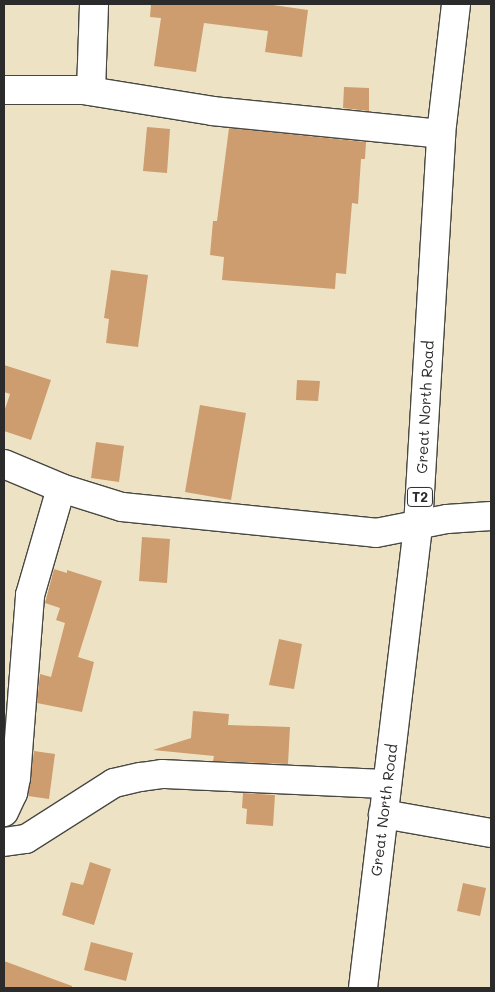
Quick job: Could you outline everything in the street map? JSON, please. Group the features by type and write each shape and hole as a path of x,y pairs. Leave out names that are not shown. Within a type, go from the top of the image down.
{"main road":[{"path":"91,91 94,4"},
{"name":"Great North Road","path":"363,988 418,526 441,134 456,4"},
{"path":"4,90 62,88 212,110 441,134"},
{"path":"4,464 61,488 122,507 376,533 447,519 491,516"},
{"path":"4,812 13,793 16,778 30,595 61,488"},
{"path":"4,842 26,839 114,783 141,777 163,774 387,784"},
{"path":"383,814 491,833"}],"building":[{"path":"151,4 266,4 308,10 302,57 265,52 268,31 204,23 196,72 154,66 161,18 150,17"},
{"path":"344,87 369,88 369,111 343,108"},
{"path":"147,127 170,129 167,173 143,171"},
{"path":"229,128 366,142 365,159 361,159 358,204 352,203 346,274 336,273 335,289 222,280 224,257 210,255 213,221 217,221"},
{"path":"111,270 148,275 138,347 106,343 109,319 104,318"},
{"path":"4,365 51,380 31,440 4,431 4,412 10,394 4,392"},
{"path":"297,380 320,381 318,401 296,400"},
{"path":"200,405 246,413 231,500 185,492"},
{"path":"96,442 124,446 119,482 91,478"},
{"path":"142,537 170,539 167,583 139,581"},
{"path":"54,569 67,573 67,570 102,581 78,657 94,662 82,712 37,703 40,674 51,677 65,623 56,620 60,608 45,603"},
{"path":"279,639 302,644 294,689 269,685"},
{"path":"193,711 229,714 228,725 290,727 288,764 213,761 214,756 153,750 191,738"},
{"path":"34,751 55,754 49,799 28,796"},
{"path":"243,793 275,795 273,826 246,824 247,809 242,808"},
{"path":"90,862 111,869 94,925 62,915 71,882 83,885"},
{"path":"463,883 486,888 480,916 457,911"},
{"path":"91,942 133,953 126,981 84,970"},
{"path":"4,961 72,986 72,988 4,988"}]}
